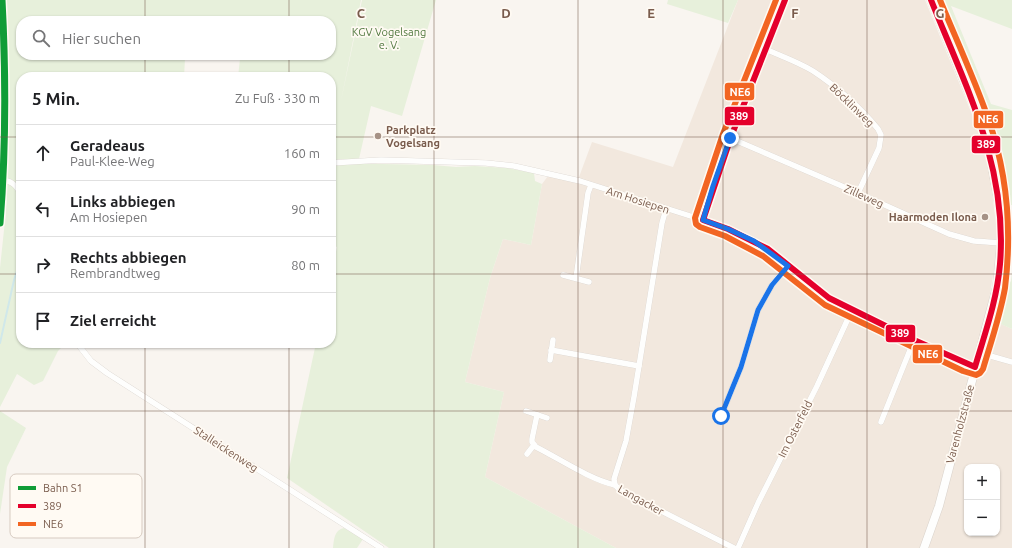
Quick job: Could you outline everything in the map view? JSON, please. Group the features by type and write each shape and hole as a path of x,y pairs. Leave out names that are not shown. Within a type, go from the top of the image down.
{"street":[{"path":"703,220 730,138 785,0"},
{"name":"Varenholzstraße","path":"924,548 939,506 997,286 1001,243 1000,211 987,139 931,0"},
{"name":"Böcklinweg","path":"765,49 792,60 826,80 878,129 881,135 881,142 858,193"},
{"name":"Zilleweg","path":"730,138 949,234 974,241 1001,243"},
{"name":"Am Hosiepen","path":"336,163 381,160 486,163 514,166 580,181 703,220 754,241 829,298 914,340 966,364 976,367"},
{"path":"0,180 8,180 12,182 16,187"},
{"path":"576,278 588,193 591,185"},
{"name":"Langacker","path":"666,209 661,230 626,441 614,479 615,485 620,490 734,548"},
{"path":"721,416 741,367 758,310 772,285 788,266"},
{"path":"563,275 589,282"},
{"name":"Im Osterfeld","path":"738,548 758,503 817,386 852,310"},
{"path":"550,360 553,340"},
{"path":"881,422 914,340"},
{"name":"Stalleickenweg","path":"81,348 91,361 107,373 381,548"},
{"path":"551,350 639,366"},
{"path":"980,353 1012,362"},
{"path":"526,411 537,416 547,418"},
{"path":"537,416 532,439 534,445 572,466 615,485"},
{"path":"527,454 534,445"}],"shaded area":[{"path":"738,0 925,0 978,129 989,169 997,231 995,264 986,317 1012,329 1012,548 616,548 485,477 504,392 465,382 490,278 503,239 531,245 542,184 551,172 575,179 579,177 592,142 673,167"}],"green space":[{"name":"KGV Vogelsang e. V.","path":"6,0 361,0 341,101 362,0 436,0 402,116 371,106 359,159 336,160 336,72 239,72 240,60 336,60 336,16 16,16 16,60 185,60 184,72 16,72 16,348 61,348 43,381 34,385 17,374 0,407 0,268 6,211 10,96"},
{"path":"668,0 738,0 728,23 667,4"},
{"path":"936,0 1012,0 1012,29 951,6 991,104 1012,110 1012,205 1002,170 999,168 986,121"},
{"path":"336,163 433,165 456,167 475,166 507,168 534,173 535,181 542,184 531,245 503,239 490,278 465,382 504,392 485,477 616,548 389,548 287,478 315,348 336,348"},
{"path":"1012,273 1012,329 994,321 1005,288 1011,281"},
{"path":"0,411 26,428 7,467 0,514"},
{"path":"344,528 363,539 357,548 333,548 336,533"}],"waterway":[{"path":"0,343 16,274"}],"rail line":[{"name":"S1","path":"0,223 5,112 2,0"}],"transit line":[{"name":"NE6","path":"776,0 723,134 695,218 696,224 700,227 725,236 763,256 825,305 963,371 976,375 983,369 998,319 1005,288 1008,223 1004,180 1000,159 988,118 971,73 940,0"},
{"name":"389","path":"785,0 731,137 703,220 728,229 768,249 829,298 914,340 975,367 990,316 1000,264 1001,228 998,194 982,128 958,64 931,0"}],"place":[{"name":"Parkplatz Vogelsang","path":"378,136"},
{"name":"Haarmoden Ilona","path":"985,217"}],"route":[{"path":"721,416 741,367 758,310 772,285 788,266 754,241 703,220 730,138"}]}
